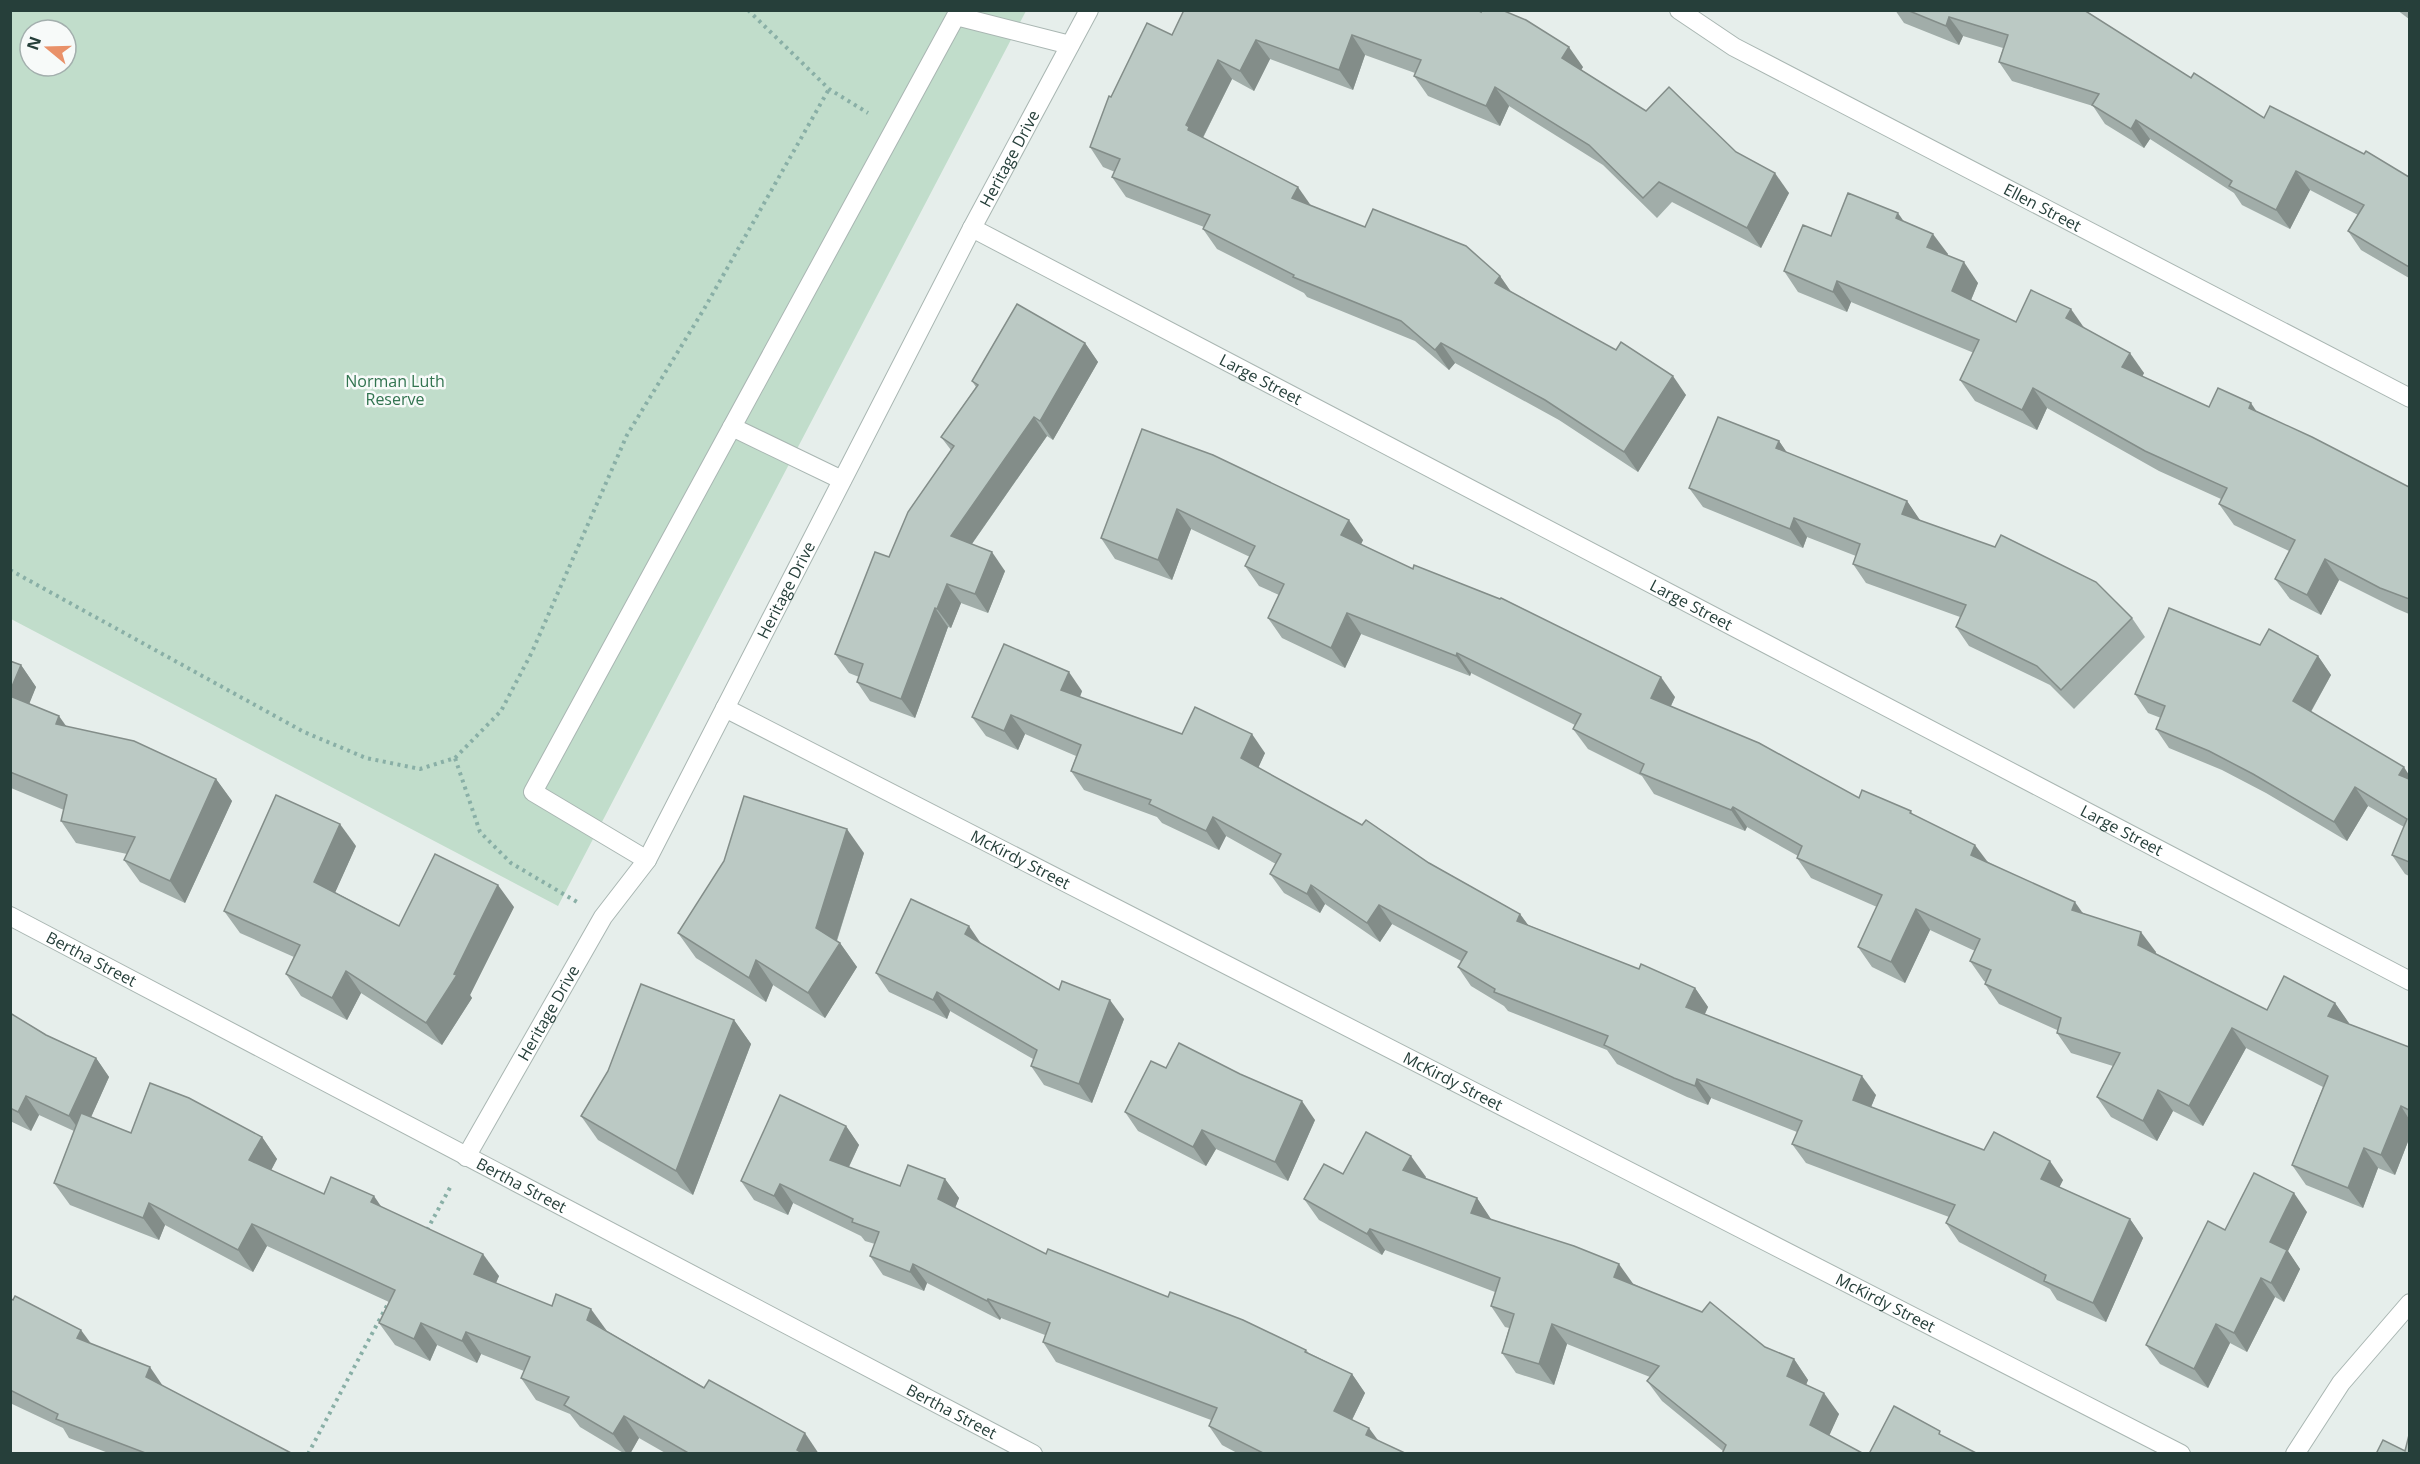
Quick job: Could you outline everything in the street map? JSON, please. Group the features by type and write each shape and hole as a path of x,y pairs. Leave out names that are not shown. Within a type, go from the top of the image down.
{"street":[{"name":"Heritage Drive","path":"466,1157 603,917 647,860 972,228 1089,10"},
{"name":"Ellen Street","path":"1679,10 1734,47 2409,398"},
{"path":"647,860 533,792 956,16 1070,45"},
{"name":"Large Street","path":"972,228 2409,981"},
{"path":"732,427 842,480"},
{"name":"McKirdy Street","path":"724,708 2181,1454"},
{"name":"Bertha Street","path":"10,916 1033,1454"},
{"path":"2295,1454 2341,1383 2409,1303"}],"path":[{"path":"748,10 829,89 894,130"},
{"path":"10,570 303,732 366,758 420,769 455,758 501,711 532,652 627,435 704,309 829,89"},
{"path":"455,758 480,831 511,862 603,917"},
{"path":"423,1237 466,1157"},
{"path":"308,1454 396,1289"}],"green space":[{"name":"Norman Luth Reserve","path":"10,11 1026,11 558,906 11,619"}],"building":[{"path":"1184,10 1477,10 1481,12 1481,10 1502,10 1526,20 1569,47 1562,58 1646,111 1669,87 1736,152 1775,173 1747,228 1659,182 1643,198 1589,145 1495,87 1486,106 1414,76 1421,60 1352,35 1339,70 1256,40 1240,71 1218,60 1186,125 1189,127 1188,130 1298,187 1292,198 1365,227 1373,209 1466,246 1500,276 1495,283 1616,350 1621,342 1673,376 1624,452 1545,400 1441,343 1435,350 1401,321 1293,277 1294,275 1203,229 1210,215 1112,177 1120,159 1090,147 1109,96 1111,97 1147,23 1172,35"},
{"path":"1907,10 2084,10 2191,78 2194,73 2264,118 2270,106 2364,154 2366,151 2409,177 2409,267 2348,231 2364,205 2296,171 2276,210 2229,186 2232,181 2136,120 2131,129 2092,105 2099,94 1999,62 2008,35 1949,17 1946,26"},
{"path":"1848,193 1898,213 1896,218 1933,234 1927,247 1964,262 1952,291 2016,322 2031,290 2071,309 2066,318 2130,353 2122,367 2209,407 2218,388 2251,403 2249,408 2312,437 2409,487 2409,599 2380,588 2325,559 2307,595 2275,579 2295,540 2219,504 2227,488 2145,451 2033,388 2022,410 1960,380 1979,340 1837,281 1833,292 1784,271 1803,225 1831,236"},
{"path":"1017,304 1085,343 1040,421 1034,417 951,536 992,552 975,594 947,584 937,609 935,608 901,699 857,682 863,664 835,654 875,552 889,557 908,512 954,446 941,437 978,385 972,381"},
{"path":"1718,417 1779,441 1776,448 1907,501 1902,514 1995,547 2001,535 2096,582 2132,618 2061,690 2037,666 1956,627 1966,605 1853,564 1860,544 1794,518 1790,529 1689,488"},
{"path":"1142,429 1213,455 1349,520 1341,535 1413,569 1414,565 1501,598 1661,677 1651,698 1759,743 1859,798 1862,790 1911,811 1910,813 1975,845 1971,855 2075,902 2072,910 2141,932 2138,945 2267,1010 2284,976 2335,1003 2328,1016 2409,1047 2409,1110 2401,1106 2381,1155 2364,1148 2348,1188 2292,1165 2328,1076 2232,1028 2189,1106 2158,1090 2143,1121 2097,1097 2120,1053 2057,1033 2061,1018 1985,984 1991,970 1970,961 1980,939 1916,909 1891,962 1858,947 1882,895 1797,858 1802,846 1733,807 1731,810 1640,773 1644,764 1573,729 1581,714 1457,653 1456,656 1347,613 1331,648 1268,618 1284,584 1245,566 1255,546 1177,509 1158,560 1101,538"},
{"path":"2169,608 2260,645 2269,629 2318,656 2293,701 2404,767 2399,775 2409,779 2409,862 2392,855 2407,819 2355,787 2334,822 2209,751 2156,729 2165,706 2135,694"},
{"path":"1004,644 1069,672 1061,690 1182,734 1195,707 1252,734 1241,758 1362,825 1366,820 1429,863 1520,914 1517,921 1639,969 1641,964 1695,988 1686,1007 1862,1076 1853,1100 1984,1150 1994,1132 2050,1161 2041,1179 2130,1219 2093,1303 2044,1281 2046,1275 1946,1223 1955,1205 1792,1144 1802,1121 1697,1079 1695,1086 1674,1078 1604,1045 1608,1036 1494,992 1495,989 1458,967 1467,952 1379,905 1367,923 1311,885 1307,894 1270,874 1281,854 1213,817 1206,831 1149,804 1151,800 1071,771 1081,745 1011,715 1004,731 972,717"},
{"path":"10,661 21,665 10,691"},
{"path":"10,696 59,716 56,724 134,741 216,779 170,881 124,860 135,837 61,821 67,795 10,772"},
{"path":"276,795 340,824 314,882 399,926 435,854 498,885 454,974 457,975 426,1023 346,971 332,998 286,974 300,945 224,911"},
{"path":"744,796 847,829 816,928 840,943 808,993 756,960 749,978 678,933 724,861"},
{"path":"911,899 969,926 965,934 1059,990 1062,981 1110,1000 1079,1084 1031,1066 1037,1050 937,992 933,1000 876,973"},
{"path":"641,984 734,1020 676,1171 581,1116 608,1071"},
{"path":"10,1013 46,1035 96,1058 69,1116 26,1096 18,1112 10,1108"},
{"path":"1179,1043 1240,1074 1302,1101 1275,1162 1202,1130 1193,1147 1125,1112 1151,1061 1166,1068"},
{"path":"150,1083 189,1098 262,1137 249,1160 324,1194 331,1177 374,1196 371,1202 483,1254 474,1274 552,1306 556,1294 591,1309 587,1320 704,1388 709,1380 805,1433 797,1450 804,1454 690,1454 624,1416 613,1434 564,1405 569,1397 521,1378 530,1357 466,1332 462,1341 421,1323 414,1339 379,1323 395,1290 252,1224 238,1250 149,1203 143,1218 54,1183 81,1113 131,1133"},
{"path":"780,1095 846,1126 830,1160 900,1186 908,1165 945,1179 938,1199 1046,1254 1048,1249 1168,1297 1170,1292 1243,1320 1352,1374 1334,1411 1369,1428 1366,1435 1407,1454 1265,1454 1209,1426 1217,1408 1043,1342 1050,1323 988,1299 987,1301 913,1264 910,1272 870,1256 879,1232 852,1222 853,1219 780,1184 774,1196 741,1181"},
{"path":"1366,1132 1411,1156 1403,1170 1477,1198 1471,1213 1574,1246 1619,1264 1614,1277 1702,1312 1710,1302 1765,1347 1794,1359 1787,1376 1824,1393 1810,1425 1864,1454 1722,1454 1726,1445 1647,1381 1659,1366 1552,1324 1539,1364 1502,1353 1514,1314 1491,1306 1500,1278 1370,1229 1367,1234 1304,1199 1324,1164 1343,1174"},
{"path":"2254,1173 2294,1193 2270,1242 2287,1250 2271,1283 2261,1278 2234,1333 2216,1324 2194,1369 2146,1345 2208,1221 2225,1230"},
{"path":"15,1296 81,1330 77,1338 150,1367 146,1377 293,1454 148,1454 56,1419 58,1414 10,1390 10,1298 13,1300"},
{"path":"1894,1406 1940,1431 1939,1434 1978,1454 1869,1454"},
{"path":"2409,1435 2409,1454 2376,1454 2383,1440 2405,1451"}]}
